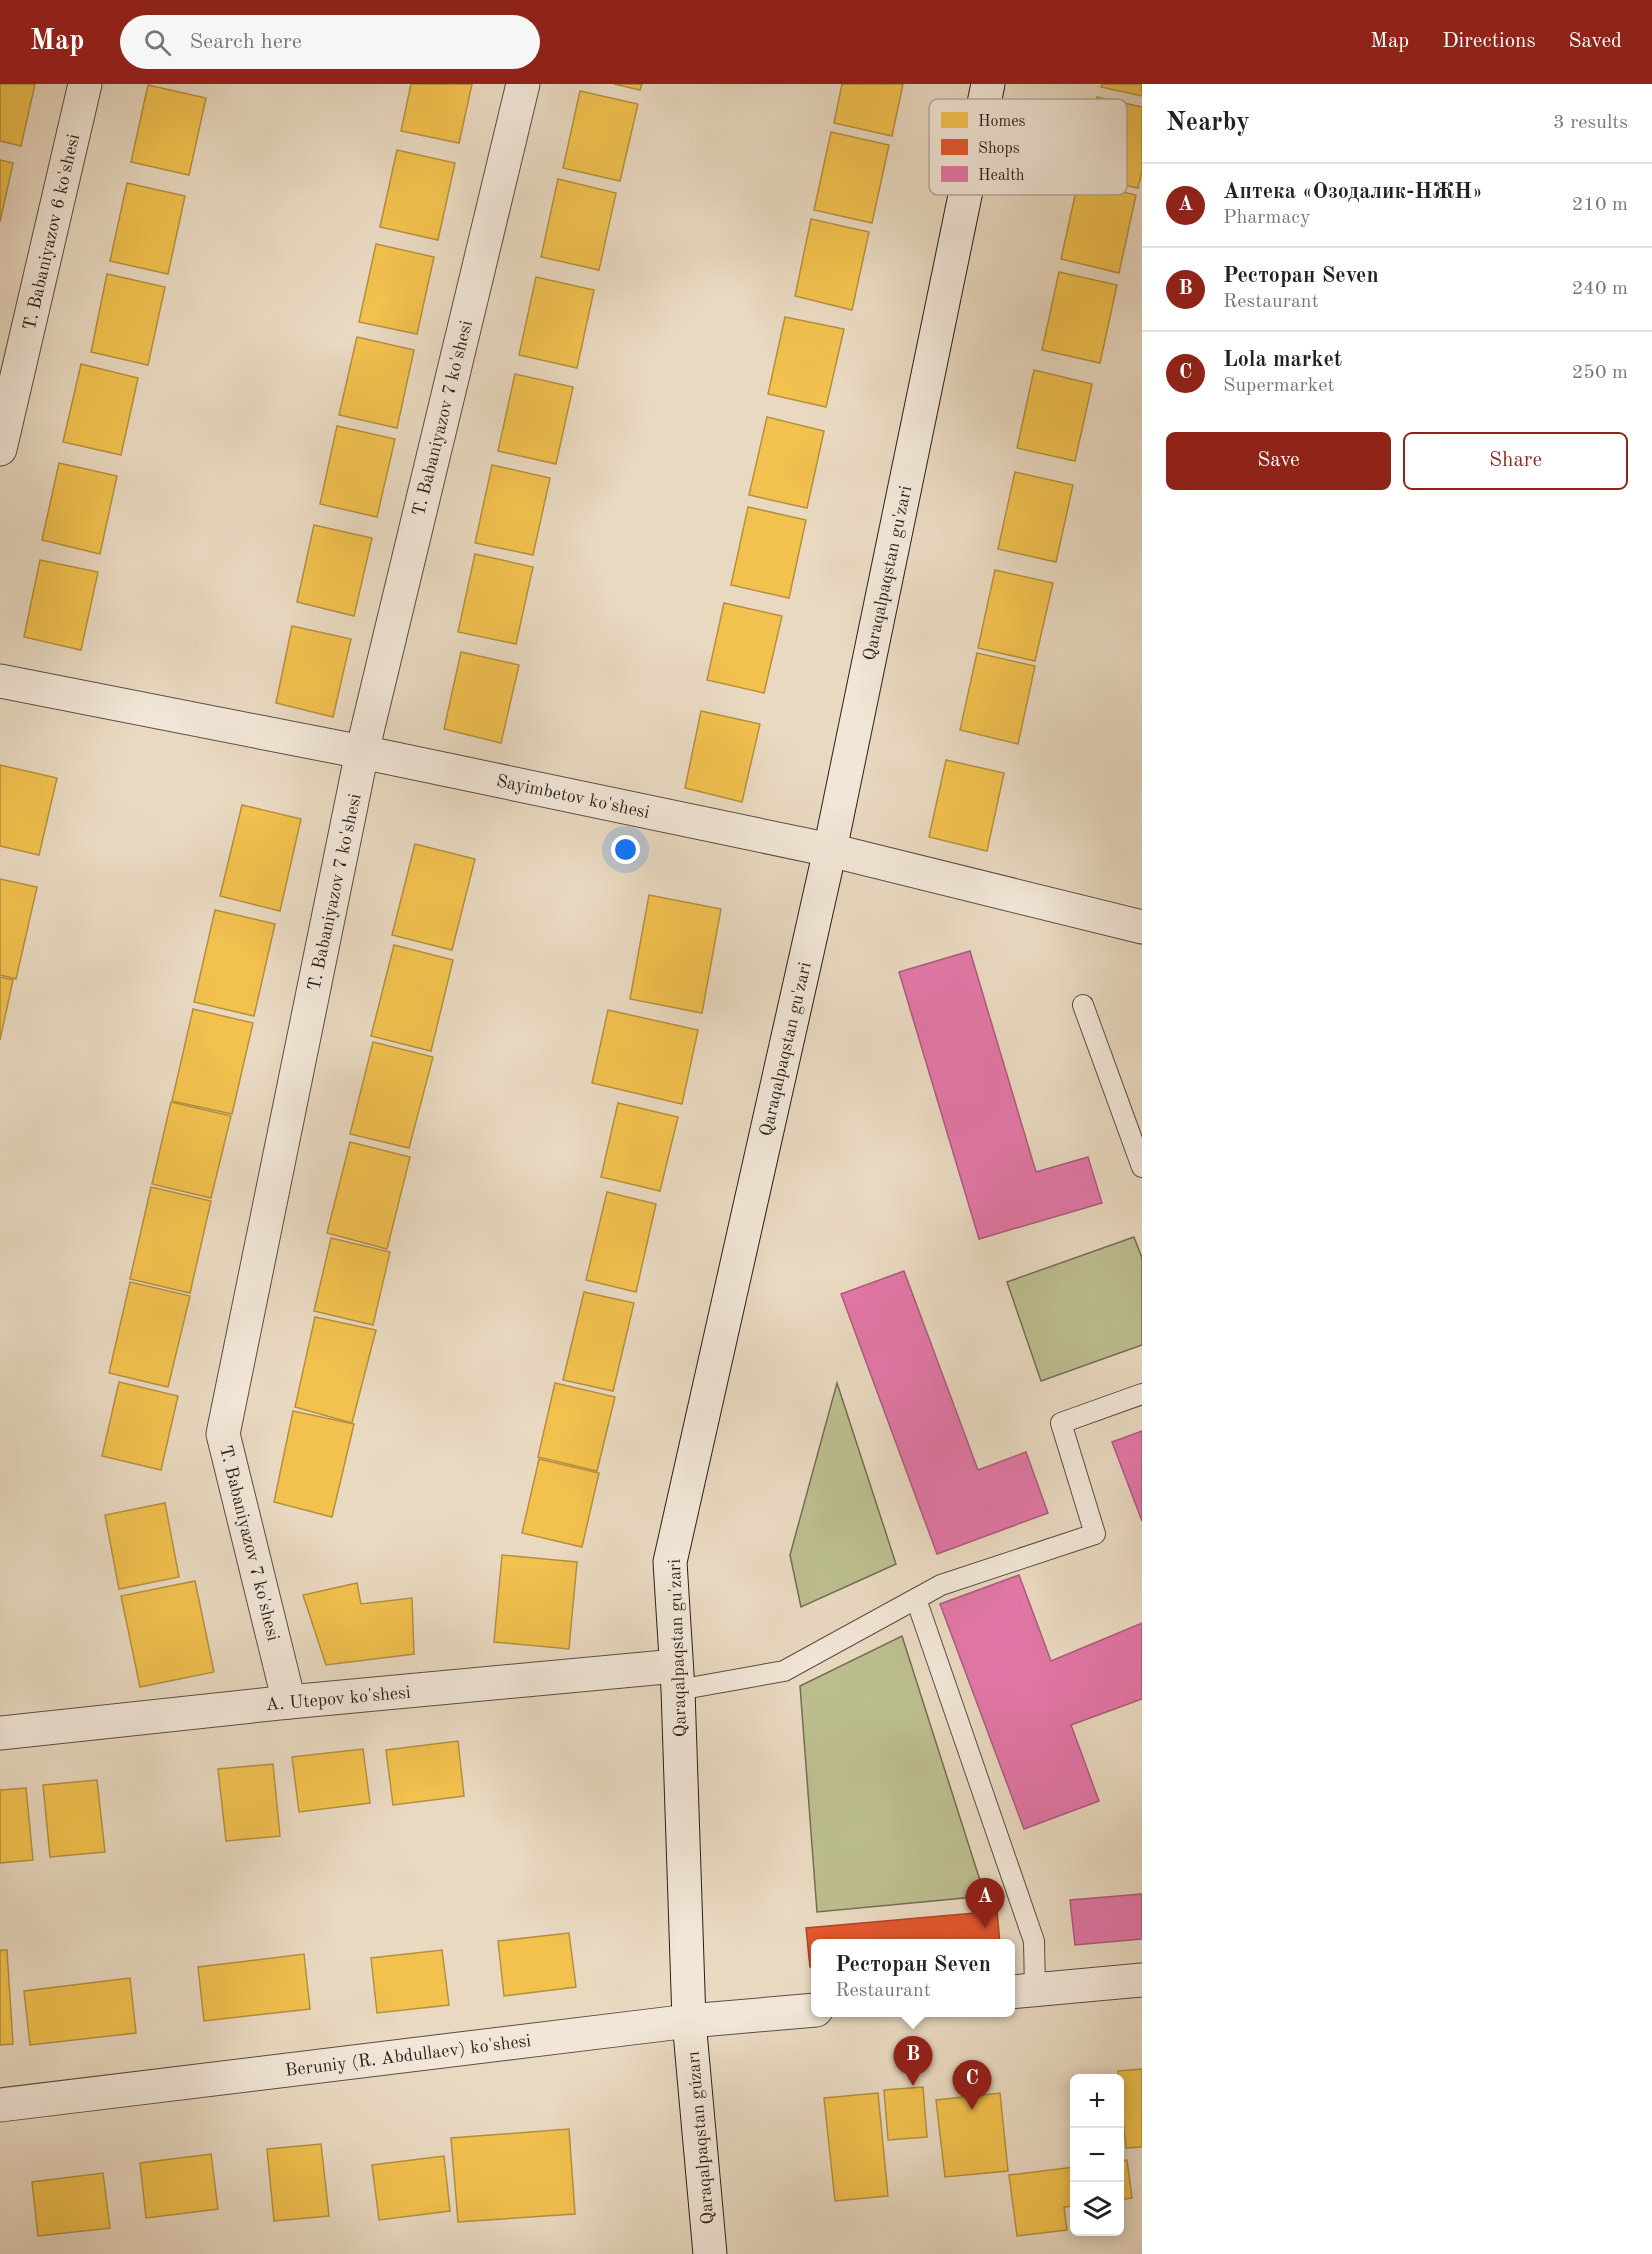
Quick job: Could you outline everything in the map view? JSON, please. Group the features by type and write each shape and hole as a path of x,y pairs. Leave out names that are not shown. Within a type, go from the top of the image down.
{"street":[{"name":"T. Babaniyazov 6 ko'shesi","path":"0,449 85,84"},
{"name":"T. Babaniyazov 7 ko'shesi","path":"289,1702 223,1434 362,752 523,84"},
{"name":"Qaraqalpaqstan gu'zari","path":"985,99 988,84"},
{"name":"Qaraqalpaqstan gu'zari","path":"690,2021 677,1678 670,1562 830,850 965,195"},
{"name":"Sayimbetov ko'shesi","path":"0,681 362,752 830,850 1142,927"},
{"name":"A. Utepov ko'shesi","path":"0,1733 289,1702 677,1678"},
{"path":"1023,1990 1142,1980"},
{"name":"Beruniy (R. Abdullaev) ko'shesi","path":"0,2105 690,2021 811,2010"},
{"name":"Qaraqalpaqstan gúzarı","path":"690,2021 710,2254"}],"lane":[{"path":"1083,1005 1142,1167"},
{"path":"677,1678 784,1671 941,1585 1095,1534 1061,1423 1142,1394"},
{"path":"916,1599 1034,1941 1023,1990"}],"green space":[{"path":"1134,1237 1142,1258 1142,1345 1041,1381 1007,1282"},
{"path":"837,1383 896,1564 801,1607 790,1555"},
{"path":"902,1636 985,1896 817,1912 800,1686"}],"building: Homes":[{"path":"0,84 35,84 21,146 0,141"},
{"path":"411,84 472,84 459,143 401,131"},
{"path":"614,84 642,84 640,90"},
{"path":"842,84 903,84 892,136 834,123"},
{"path":"1102,84 1142,84 1142,96 1101,87"},
{"path":"148,85 206,98 189,175 131,162"},
{"path":"580,91 638,104 620,181 563,168"},
{"path":"1127,104 1142,107 1142,171 1138,188 1127,185"},
{"path":"831,132 889,145 872,223 814,210"},
{"path":"397,150 455,163 438,240 380,227"},
{"path":"0,160 13,163 0,222"},
{"path":"558,179 616,193 599,270 541,257"},
{"path":"127,183 185,196 168,274 110,261"},
{"path":"1127,193 1136,195 1119,273 1061,259 1075,195 1127,195"},
{"path":"811,219 869,232 852,310 795,296"},
{"path":"376,244 434,257 417,334 359,322"},
{"path":"1059,272 1117,285 1100,363 1042,350"},
{"path":"107,274 165,287 148,365 91,352"},
{"path":"536,277 594,290 577,368 519,355"},
{"path":"785,317 844,329 826,407 768,394"},
{"path":"357,337 414,350 397,428 339,415"},
{"path":"81,364 138,378 121,455 63,442"},
{"path":"1034,370 1092,384 1075,461 1017,448"},
{"path":"515,374 573,387 556,464 498,451"},
{"path":"767,417 824,431 807,508 749,495"},
{"path":"337,426 395,439 377,517 320,504"},
{"path":"59,463 117,476 100,554 42,540"},
{"path":"492,465 550,478 533,555 475,543"},
{"path":"1015,472 1073,485 1056,562 998,549"},
{"path":"748,507 806,520 789,598 731,585"},
{"path":"314,525 372,538 354,616 297,602"},
{"path":"475,554 533,567 516,644 458,632"},
{"path":"40,560 98,572 81,650 24,637"},
{"path":"995,570 1053,583 1035,661 978,648"},
{"path":"724,603 782,616 764,693 707,680"},
{"path":"292,626 351,639 333,717 276,703"},
{"path":"461,652 519,665 501,743 444,729"},
{"path":"977,653 1035,666 1018,744 960,730"},
{"path":"701,711 760,724 742,802 685,788"},
{"path":"946,760 1004,773 987,851 929,837"},
{"path":"0,765 57,778 39,855 0,846"},
{"path":"242,805 301,819 280,911 220,896"},
{"path":"415,844 475,859 452,950 392,935"},
{"path":"0,879 37,887 16,979 0,975"},
{"path":"649,895 721,909 702,1013 630,999"},
{"path":"215,910 275,924 254,1016 194,1002"},
{"path":"394,945 453,960 431,1051 371,1036"},
{"path":"0,977 13,980 0,1040"},
{"path":"193,1009 253,1023 232,1114 172,1101"},
{"path":"608,1010 698,1030 682,1104 592,1083"},
{"path":"373,1042 433,1057 409,1148 350,1134"},
{"path":"171,1102 231,1116 211,1198 152,1184"},
{"path":"618,1103 678,1117 660,1191 601,1177"},
{"path":"350,1142 410,1157 387,1249 327,1233"},
{"path":"151,1187 211,1201 190,1293 130,1279"},
{"path":"607,1192 656,1204 636,1292 586,1280"},
{"path":"331,1238 390,1252 373,1325 314,1311"},
{"path":"130,1282 190,1296 168,1387 109,1373"},
{"path":"584,1292 634,1303 613,1391 563,1380"},
{"path":"315,1317 376,1330 352,1423 295,1407"},
{"path":"119,1382 178,1396 161,1470 102,1456"},
{"path":"555,1383 615,1397 597,1471 538,1457"},
{"path":"293,1411 354,1424 332,1517 274,1502"},
{"path":"539,1459 599,1473 582,1547 522,1533"},
{"path":"165,1503 179,1577 119,1589 105,1515"},
{"path":"502,1555 577,1562 569,1649 494,1642"},
{"path":"195,1581 214,1672 140,1687 121,1596"},
{"path":"357,1583 361,1604 412,1598 414,1654 326,1665 303,1595"},
{"path":"458,1741 464,1796 393,1805 386,1750"},
{"path":"363,1749 370,1803 299,1812 292,1757"},
{"path":"273,1764 280,1836 226,1841 218,1769"},
{"path":"97,1780 105,1852 50,1857 43,1785"},
{"path":"26,1788 33,1860 0,1863 0,1790"},
{"path":"569,1933 576,1987 504,1996 498,1941"},
{"path":"0,1950 7,1950 13,2044 0,2045"},
{"path":"442,1950 449,2005 377,2013 371,1958"},
{"path":"304,1954 310,2009 204,2021 198,1967"},
{"path":"130,1978 136,2033 30,2045 24,1991"},
{"path":"1142,2069 1142,2147 1126,2148 1124,2074 1118,2074 1118,2071"},
{"path":"923,2087 927,2137 888,2140 884,2090"},
{"path":"878,2093 888,2196 835,2201 824,2098"},
{"path":"1000,2093 1008,2171 945,2177 936,2100"},
{"path":"569,2129 575,2214 458,2222 451,2138"},
{"path":"321,2144 329,2216 274,2221 267,2149"},
{"path":"211,2154 218,2209 146,2218 140,2163"},
{"path":"444,2156 450,2211 379,2220 372,2165"},
{"path":"1124,2160 1127,2160 1132,2198 1124,2199 1124,2182"},
{"path":"1070,2167 1070,2206 1064,2207 1067,2230 1017,2236 1009,2175"},
{"path":"103,2173 110,2228 38,2236 32,2182"}],"building: Shops":[{"path":"997,1911 1000,1939 811,1939 810,1967 806,1928"}],"building: Health":[{"path":"970,951 1036,1172 1088,1157 1102,1203 979,1239 899,972"},
{"path":"904,1271 978,1470 1026,1452 1048,1513 937,1554 841,1294"},
{"path":"1142,1431 1142,1521 1112,1442"},
{"path":"1019,1575 1051,1661 1142,1623 1142,1699 1071,1725 1099,1801 1024,1829 940,1604"},
{"path":"1142,1894 1142,1939 1075,1945 1070,1900"}],"place":[{"name":"Аптека «Озодалик-НЖН»","path":"985,1928"},
{"name":"Ресторан Seven","path":"913,2086"},
{"name":"Lola market","path":"972,2110"}]}
